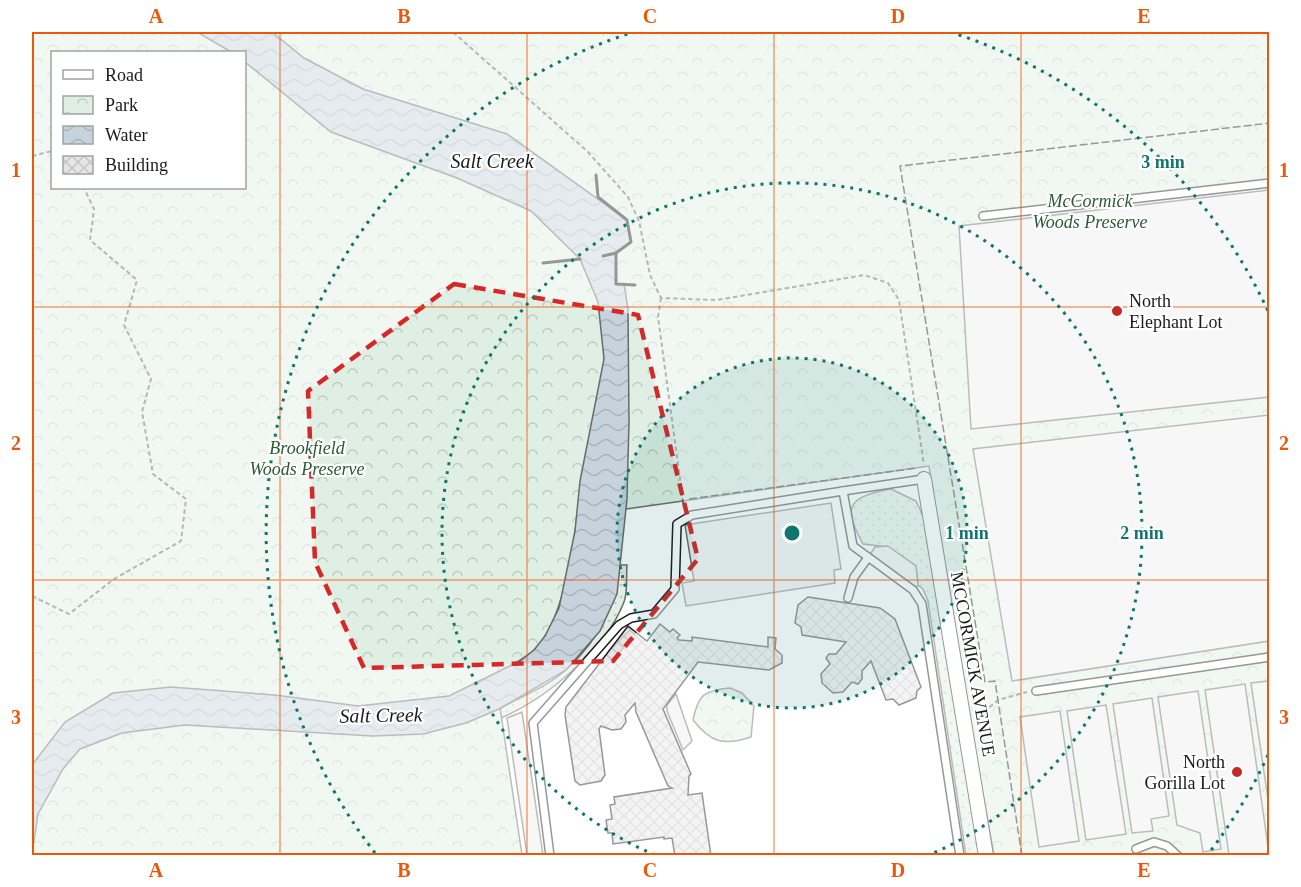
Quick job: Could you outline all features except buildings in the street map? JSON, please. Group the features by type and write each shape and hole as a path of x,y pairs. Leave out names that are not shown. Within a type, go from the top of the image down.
{"street":[{"name":"MCCORMICK AVENUE","path":"924,479 986,855"}],"lane":[{"path":"983,216 1269,183"},
{"path":"550,855 533,723 619,625 631,618 654,614 675,589 676,529 686,517 843,490 924,479"},
{"path":"843,490 853,546 867,559 913,590 922,604 960,855"},
{"path":"848,598 854,577 867,559"},
{"path":"1036,691 1269,657"},
{"path":"1136,849 1154,842 1167,846 1178,855"}],"path":[{"path":"453,32 588,152 628,197 639,221 652,282 661,298 658,317 686,517"},
{"path":"32,156 51,151"},
{"path":"32,596 69,614 114,579 181,541 186,499 153,474 142,412 151,379 124,325 137,280 90,240 94,208 84,189"},
{"path":"661,298 717,300 864,275 888,283 896,292 904,321 924,479"},
{"path":"966,730 998,700 1013,694 1036,691"}],"highlighted area":[{"path":"454,284 638,315 698,559 613,661 364,668 315,562 308,391"}],"green space":[{"name":"Brookfield Woods Preserve","path":"32,32 1269,32 1269,855 994,855 950,611 929,466 577,516 569,568 552,623 534,650 495,674 522,855 32,855"},
{"path":"891,489 916,501 925,520 979,855 966,855 928,601 923,589 918,585 916,566 888,547 863,544 852,520 851,511 858,499"},
{"path":"620,565 627,565 625,598 604,637 573,670 555,685 501,718 499,709 560,675 588,646 604,622 618,581"},
{"path":"730,688 742,693 754,706 751,737 726,742 706,734 693,720 697,705 704,695 714,690"}],"shaded area":[{"name":"North Elephant Lot","path":"1269,190 1269,397 971,429 959,226"},
{"path":"1269,415 1269,641 1012,681 973,449"},
{"path":"831,503 841,569 834,570 835,583 686,606 682,583 694,581 685,525"},
{"path":"888,546 916,566 918,585 913,590 867,559 875,547"},
{"name":"North Gorilla Lot","path":"1270,681 1269,806 1251,683"},
{"name":"North Gorilla Lot","path":"1245,684 1269,855 1229,855 1205,690"},
{"name":"North Gorilla Lot","path":"1198,691 1221,849 1203,852 1200,833 1177,825 1158,697"},
{"path":"676,694 692,741 683,750 667,711 667,705"},
{"name":"North Gorilla Lot","path":"1152,698 1169,816 1151,819 1153,831 1132,833 1113,704"},
{"name":"North Gorilla Lot","path":"1106,705 1126,834 1086,840 1067,711"},
{"path":"1060,711 1079,841 1039,847 1020,717"},
{"path":"522,712 543,855 527,855 507,718"}],"water":[{"name":"Salt Creek","path":"197,32 272,32 304,58 363,89 507,134 627,220 631,242 616,253 616,284 624,284 628,309 629,422 627,499 617,594 600,631 566,670 499,709 466,723 423,734 373,736 185,725 122,733 80,749 63,769 38,814 32,855 32,765 65,722 113,693 171,687 275,695 358,706 449,696 520,661 534,650 545,636 559,608 575,531 580,481 604,359 598,302 580,259 531,211 457,178 331,132 246,63 246,51 229,51"}],"fence":[{"path":"1022,856 995,681 985,682 900,166 1270,123"},
{"path":"689,499 917,468"}],"wall":[{"path":"596,175 598,197 627,220 631,242 616,253 603,256"},
{"path":"616,253 616,284 635,285"},
{"path":"543,263 580,259"}],"place":[{"name":"North Elephant Lot","path":"1117,311"},
{"name":"North Gorilla Lot","path":"1237,772"}],"park label":[{"name":"McCormick Woods Preserve","path":"1090,211"}]}
